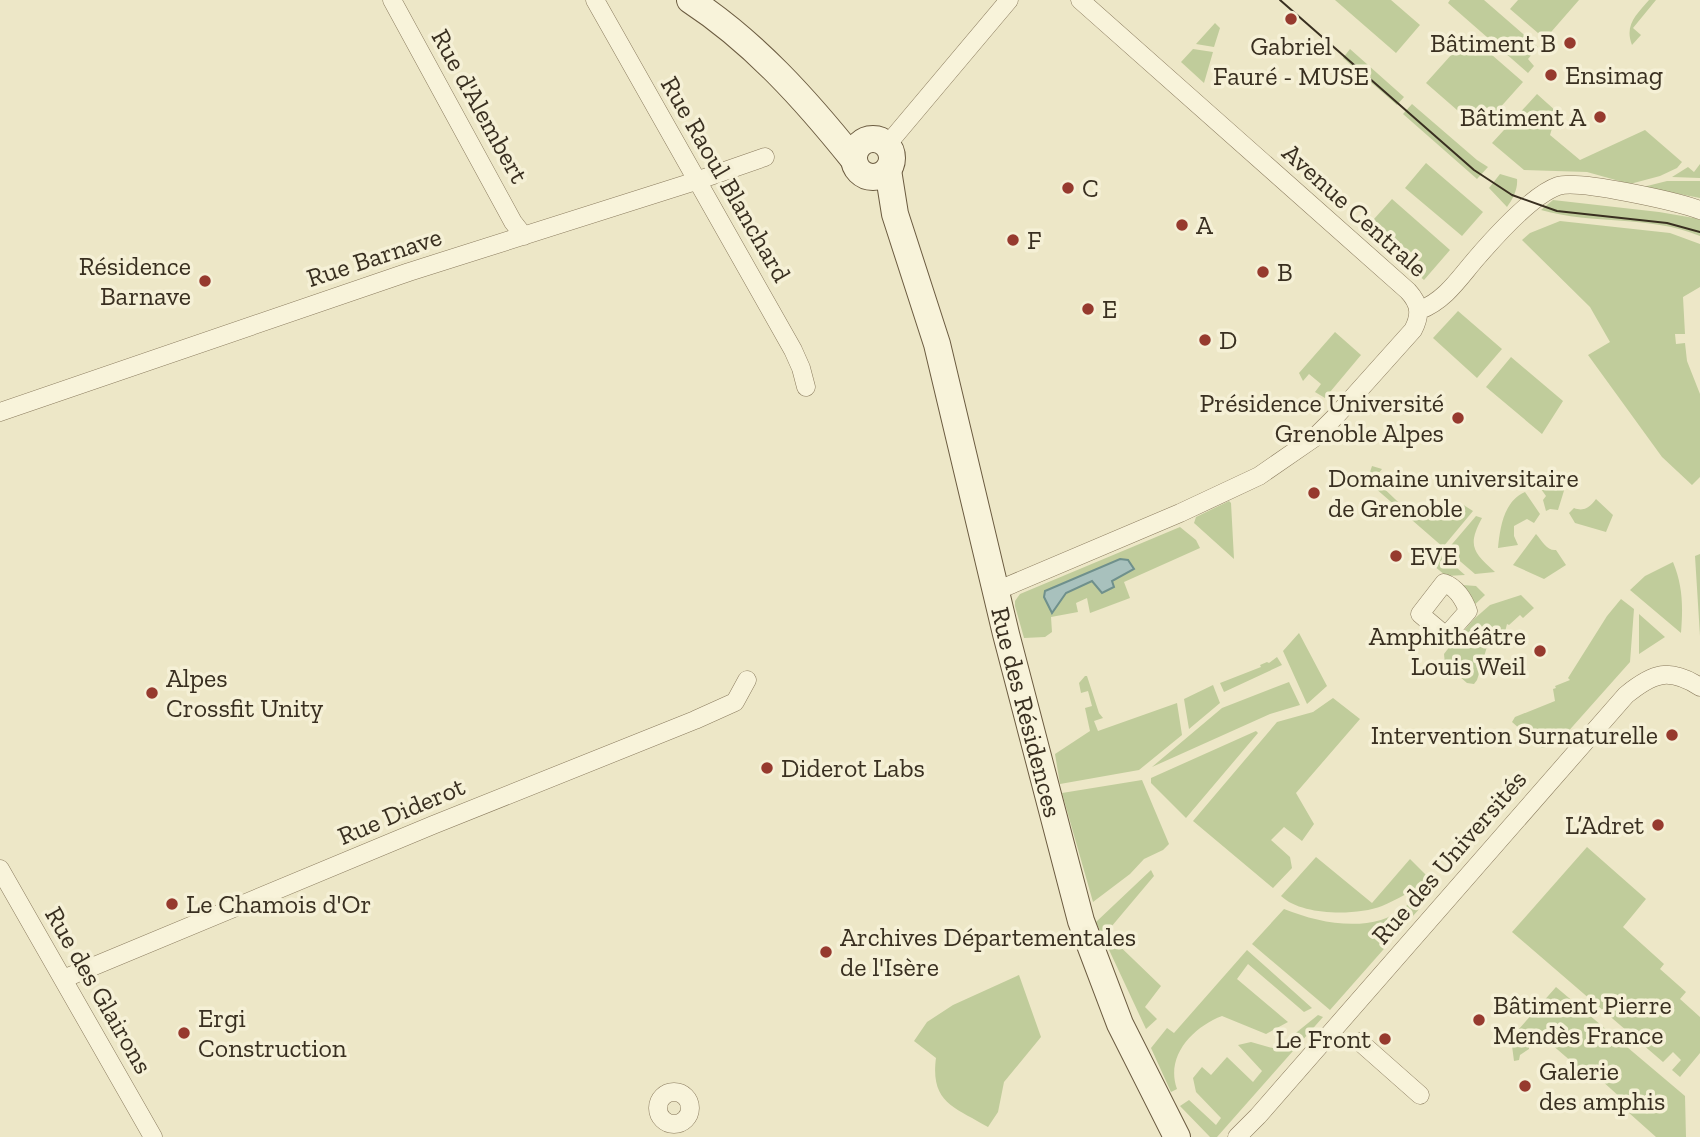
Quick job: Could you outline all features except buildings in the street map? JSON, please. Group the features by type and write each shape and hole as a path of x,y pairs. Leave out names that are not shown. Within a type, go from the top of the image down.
{"street":[{"name":"Rue d'Alembert","path":"392,0 513,222 524,236"},
{"name":"Rue Raoul Blanchard","path":"595,0 793,350 806,387"},
{"path":"690,0 718,18 763,58 827,125 872,159 1009,0"},
{"name":"Avenue Centrale","path":"996,591 1180,513 1259,476 1314,438 1345,408 1413,330 1420,310 1409,291 1080,0"},
{"name":"Rue Barnave","path":"0,412 410,272 765,157"},
{"name":"Rue des Résidences","path":"872,159 915,275 943,368 996,591 1081,920 1120,1024 1177,1137"},
{"path":"1420,310 1443,298 1501,230 1558,186 1574,184 1700,210"},
{"name":"Rue des Universités","path":"1237,1137 1626,695 1644,680 1668,674 1684,677 1700,687"},
{"name":"Rue Diderot","path":"63,979 433,825 695,720 735,702 747,680"},
{"name":"Rue des Glairons","path":"0,869 153,1137"},
{"path":"1360,1042 1420,1095"},
{"name":"Rue des Universités","path":"1246,1137 1258,1116"}],"green space":[{"path":"1335,0 1391,0 1420,25 1396,53"},
{"path":"1450,0 1484,0 1538,47 1528,59 1534,66 1528,73 1448,3"},
{"path":"1518,0 1579,0 1545,39 1510,9"},
{"path":"1649,0 1656,0 1633,28 1641,35 1632,45 1631,26 1636,15"},
{"path":"1215,23 1220,28 1214,47 1196,44"},
{"path":"1469,35 1523,82 1480,130 1426,83"},
{"path":"1193,49 1213,52 1204,83 1181,62"},
{"path":"1350,49 1404,97 1397,105 1343,58"},
{"path":"1537,94 1557,112 1550,135 1580,160 1645,130 1682,162 1677,168 1660,176 1630,184 1587,172 1524,170 1492,143"},
{"path":"1412,104 1488,167 1477,179 1403,114"},
{"path":"1426,163 1483,212 1462,236 1405,188"},
{"path":"1700,164 1700,178 1672,177 1688,167 1694,172"},
{"path":"1500,174 1517,179 1515,194 1507,207 1489,188"},
{"path":"1667,181 1700,181 1700,198 1643,187"},
{"path":"1392,199 1450,250 1424,280 1365,229"},
{"path":"1553,200 1694,218 1700,220 1700,236 1661,225 1561,215 1541,210"},
{"path":"1560,221 1670,233 1700,244 1700,287 1683,297 1685,334 1675,334 1676,344 1685,343 1687,361 1700,394 1700,477 1692,485 1662,457 1588,355 1610,342 1590,307 1522,240 1530,233"},
{"path":"1458,311 1502,349 1477,378 1433,338"},
{"path":"1335,332 1361,355 1325,398 1315,392 1321,384 1309,374 1303,381 1299,373"},
{"path":"1511,357 1563,401 1542,434 1486,387"},
{"path":"1372,466 1382,469 1374,479 1416,519 1445,512 1462,504 1473,511 1443,547 1367,481"},
{"path":"1551,477 1567,481 1558,510 1546,511 1543,500 1546,496 1541,489 1538,490 1535,478"},
{"path":"1525,492 1540,514 1534,523 1527,519 1514,526 1518,545 1498,548 1502,523 1508,508"},
{"path":"1596,499 1613,515 1606,532 1575,523 1569,513 1574,508 1587,508"},
{"path":"1229,501 1234,559 1194,523 1196,517"},
{"path":"1476,516 1482,518 1474,542 1477,554 1495,572 1475,574 1447,550"},
{"path":"1180,527 1196,540 1200,548 1124,582 1130,598 1090,613 1087,598 1076,603 1078,612 1051,617 1052,632 1045,637 1024,638 1015,606 1020,594"},
{"path":"1536,534 1547,547 1556,550 1566,565 1544,579 1513,565"},
{"path":"1700,554 1700,636 1695,556"},
{"path":"1442,555 1465,575 1446,576 1433,565"},
{"path":"1673,562 1681,597 1681,633 1630,590 1645,576"},
{"path":"1449,584 1476,586 1485,595 1468,611"},
{"path":"1521,595 1534,608 1523,618 1520,615 1507,624 1503,640 1489,640 1477,680 1474,684 1467,683 1445,664 1444,654 1490,605"},
{"path":"1621,599 1634,609 1630,662 1557,744 1542,748 1512,722 1515,717 1555,701 1553,689 1570,680 1568,678 1607,616"},
{"path":"1639,614 1665,637 1639,654"},
{"path":"1299,633 1327,686 1307,704 1283,651"},
{"path":"1277,657 1282,665 1224,692 1220,683 1261,667 1260,665"},
{"path":"1085,676 1103,718 1094,721 1098,731 1177,703 1182,735 1139,770 1060,784 1055,754 1090,731 1085,708 1092,706 1088,691 1081,693 1079,683"},
{"path":"1289,682 1300,705 1270,714 1152,767 1222,708"},
{"path":"1213,685 1220,703 1189,729 1184,699"},
{"path":"1333,698 1360,719 1296,793 1314,824 1302,841 1284,827 1271,840 1290,857 1292,868 1273,888 1193,821 1277,722 1313,712"},
{"path":"1256,731 1258,733 1186,818 1151,783 1151,778"},
{"path":"1142,780 1169,844 1144,859 1130,874 1093,902 1062,793"},
{"path":"1587,847 1646,899 1623,927 1664,964 1660,969 1686,992 1680,999 1700,1017 1700,1053 1680,1077 1672,1070 1681,1060 1673,1052 1663,1062 1512,932"},
{"path":"1316,857 1372,903 1410,859 1426,875 1426,883 1382,906 1358,911 1315,911 1290,903 1281,896"},
{"path":"1151,870 1154,876 1106,933 1161,986 1145,1007 1157,1019 1146,1029 1096,922"},
{"path":"1427,891 1428,899 1330,1010 1252,944 1284,909 1332,922 1369,923 1393,915"},
{"path":"1247,950 1312,1008 1304,1012 1248,964 1237,979 1288,1022 1266,1034 1222,1016 1211,1021 1192,1035 1178,1054 1174,1077 1177,1089 1171,1092 1151,1048 1167,1028 1174,1033"},
{"path":"1019,975 1041,1037 1004,1082 998,1112 988,1127 947,1102 937,1085 936,1058 914,1041 927,1022 953,1005"},
{"path":"1556,987 1685,1096 1686,1137 1656,1137 1619,1104 1622,1099 1600,1079 1596,1083 1550,1043 1546,1045 1544,1040 1534,1039 1534,1043 1520,1055 1519,1060 1514,1061 1511,1038"},
{"path":"1318,1015 1323,1017 1217,1137 1210,1137 1180,1106 1189,1100 1216,1125 1221,1118 1196,1092 1193,1078 1202,1067 1211,1075 1227,1057 1253,1082 1262,1071 1238,1045 1251,1042 1276,1049"}],"water":[{"path":"1120,559 1128,560 1134,569 1112,581 1114,587 1102,593 1092,581 1066,593 1052,613 1044,597 1045,591"}],"tram line":[{"path":"1280,0 1474,170 1512,195 1557,211 1667,223 1700,232"}],"place":[{"name":"Gabriel Fauré - MUSE","path":"1291,19"},
{"name":"Bâtiment B","path":"1570,43"},
{"name":"Ensimag","path":"1551,75"},
{"name":"Bâtiment A","path":"1600,117"},
{"name":"C","path":"1068,188"},
{"name":"A","path":"1182,225"},
{"name":"F","path":"1013,240"},
{"name":"B","path":"1263,272"},
{"name":"Résidence Barnave","path":"205,281"},
{"name":"E","path":"1088,309"},
{"name":"D","path":"1205,340"},
{"name":"Présidence Université Grenoble Alpes","path":"1458,418"},
{"name":"Domaine universitaire de Grenoble","path":"1314,493"},
{"name":"EVE","path":"1396,556"},
{"name":"Amphithéâtre Louis Weil","path":"1540,651"},
{"name":"Alpes Crossfit Unity","path":"152,693"},
{"name":"Intervention Surnaturelle","path":"1672,735"},
{"name":"Diderot Labs","path":"767,768"},
{"name":"L’Adret","path":"1658,825"},
{"name":"Le Chamois d'Or","path":"172,904"},
{"name":"Archives Départementales de l'Isère","path":"826,952"},
{"name":"Bâtiment Pierre Mendès France","path":"1479,1020"},
{"name":"Ergi Construction","path":"184,1033"},
{"name":"Le Front","path":"1385,1039"},
{"name":"Galerie des amphis","path":"1525,1086"}]}
